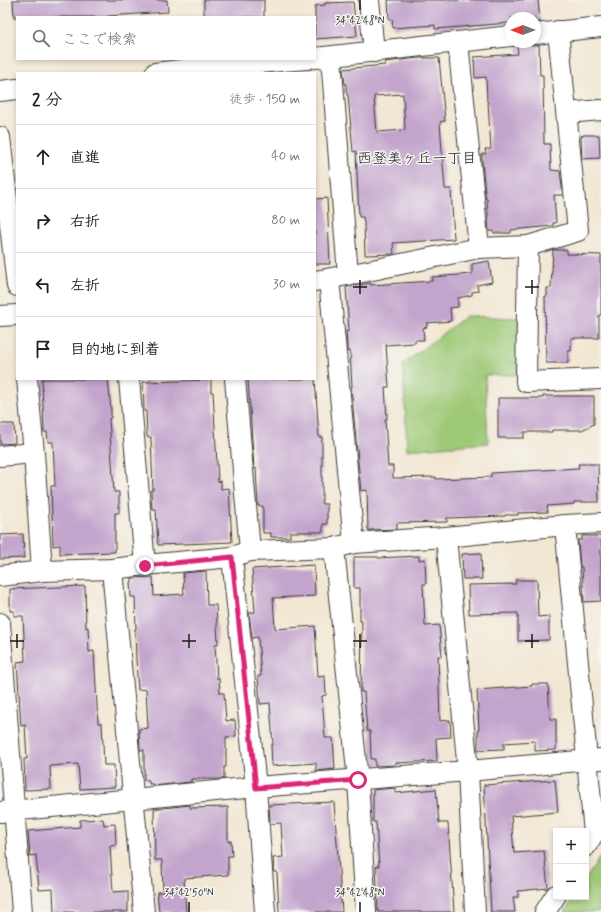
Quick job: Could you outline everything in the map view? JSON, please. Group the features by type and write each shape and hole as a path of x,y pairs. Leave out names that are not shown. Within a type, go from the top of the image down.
{"street":[{"path":"369,0 374,52"},
{"path":"541,33 601,27"},
{"path":"354,543 322,280 479,248 528,246 578,231 558,31"},
{"path":"348,275 323,58 505,37"},
{"path":"458,42 479,248"},
{"path":"172,72 206,70 298,60"},
{"path":"0,91 16,89"},
{"path":"567,113 601,110"},
{"path":"0,137 12,211 16,271"},
{"path":"528,246 526,382 601,379"},
{"path":"0,316 16,315"},
{"path":"27,380 34,453 42,571"},
{"path":"129,380 145,566"},
{"path":"235,380 241,554 265,912"},
{"path":"0,456 34,453"},
{"path":"0,576 42,571 112,569 241,554 334,548 354,543 446,537 565,525 601,523"},
{"path":"565,525 595,760 594,838"},
{"path":"446,537 468,771 475,912"},
{"path":"334,548 358,780 366,912"},
{"path":"112,569 144,912"},
{"path":"0,623 7,811 22,912"},
{"path":"7,811 256,788 595,760"},
{"path":"545,912 553,900"}],"green space":[{"path":"466,316 519,318 518,375 485,375 488,443 407,450 403,364"},
{"path":"601,857 601,912 565,912 572,900 589,900 589,874"}],"building":[{"path":"13,0 167,0 168,12 107,16 14,17"},
{"path":"204,0 264,0 264,16 204,16"},
{"path":"388,0 538,0 539,12 505,12 505,23 435,29 435,25 393,28 392,19 389,19"},
{"path":"353,2 357,36 316,39 315,6 325,5 325,3"},
{"path":"517,48 539,48 540,75 543,75 544,144 550,144 551,170 560,171 563,195 554,195 556,223 553,223 553,226 511,230 511,233 494,233 493,231 489,231 487,199 482,162 482,154 486,154 485,149 491,149 486,77 475,78 474,57 518,54"},
{"path":"418,58 439,58 445,121 440,122 445,189 451,189 454,239 393,243 394,254 365,255 364,223 363,217 359,217 356,151 353,152 348,95 343,69 385,65 385,62","holes":["403,94 405,130 377,132 374,96"]},
{"path":"599,135 600,158 582,159 581,136"},
{"path":"327,198 330,264 316,264 316,199"},
{"path":"553,250 567,250 567,254 601,255 601,315 599,315 599,338 571,338 571,351 568,351 568,363 546,363 545,296 547,296 547,288 551,288"},
{"path":"489,261 492,282 477,285 478,291 472,292 472,295 458,298 458,307 450,308 451,321 427,323 427,327 423,328 424,340 415,340 415,343 386,345 389,387 385,387 387,419 385,419 388,466 393,466 393,478 436,477 436,479 491,477 491,473 579,468 578,464 598,464 599,502 574,502 574,504 547,506 548,512 518,513 518,515 505,516 447,518 447,522 397,523 397,529 368,530 367,490 361,491 351,387 350,351 347,351 346,331 349,331 346,287 371,283 371,285 432,281 432,277 472,274 472,264"},
{"path":"42,380 108,380 111,410 111,418 109,418 114,492 119,492 119,513 115,513 115,552 60,554 60,545 53,546 51,486 55,486 53,442 48,442 47,432 44,432"},
{"path":"211,380 218,482 221,481 221,489 229,488 232,542 158,545 156,509 152,509 151,490 153,490 151,437 147,437 143,382"},
{"path":"248,380 315,380 319,437 322,437 322,504 327,504 327,524 323,524 323,532 290,532 290,537 271,537 271,533 263,533 263,506 258,506 256,468 254,469"},
{"path":"543,396 594,396 594,424 582,430 524,432 524,438 498,438 498,398 543,398"},
{"path":"0,424 14,424 15,443 0,444"},
{"path":"23,534 24,558 0,559 0,535"},
{"path":"582,536 601,536 601,601 584,602 582,567 580,567 578,542 578,540 582,540"},
{"path":"481,553 482,579 463,579 462,554"},
{"path":"419,556 419,560 425,559 426,584 423,584 425,626 439,625 442,656 438,656 440,721 450,720 451,737 436,738 437,761 395,763 395,765 375,766 375,759 371,759 370,731 367,731 364,692 361,692 362,621 360,621 360,588 354,588 354,557 378,558"},
{"path":"314,565 315,596 273,598 275,629 315,626 318,677 325,676 326,695 322,696 325,738 333,738 335,769 316,771 316,763 272,766 271,745 273,745 270,703 260,704 258,676 261,676 258,637 252,638 249,613 255,612 252,569"},
{"path":"206,571 207,605 216,605 218,644 215,644 217,679 219,678 220,693 224,693 226,721 235,720 236,736 226,737 226,767 224,767 224,779 191,779 191,782 153,786 153,784 149,784 149,780 144,780 144,750 140,750 139,729 148,728 146,689 138,690 135,597 131,597 130,582 132,582 132,578 153,577 154,596 184,594 183,573"},
{"path":"515,580 537,580 538,617 549,616 549,640 518,641 518,613 469,614 468,585 516,584"},
{"path":"85,586 86,628 88,627 89,652 94,651 98,723 102,723 104,765 114,765 115,787 80,789 78,764 50,766 51,789 25,790 24,759 27,759 25,725 21,726 17,662 25,661 23,616 14,616 14,611 10,611 10,589"},
{"path":"532,684 548,684 550,719 556,719 556,750 535,751 535,741 504,743 504,749 478,750 479,730 477,690 532,686"},
{"path":"555,780 558,812 511,816 514,853 544,851 548,888 518,891 518,897 513,897 515,912 491,912 484,785"},
{"path":"395,788 395,793 436,789 439,823 448,823 454,912 378,912 376,866 379,866 376,822 373,822 373,790"},
{"path":"334,802 342,912 279,912 277,872 274,872 273,858 283,857 281,823 270,824 269,805"},
{"path":"190,805 190,808 228,807 228,842 231,841 232,856 228,856 228,875 184,878 186,912 159,912 157,892 163,892 162,860 155,860 154,809"},
{"path":"103,819 104,825 115,824 116,845 110,846 113,892 128,891 128,912 54,912 53,889 39,890 36,855 30,856 28,831 80,827 80,820"}],"district":[{"name":"西登美ヶ丘一丁目","path":"417,158"}],"route":[{"path":"145,566 232,557 256,788 358,780"}]}
